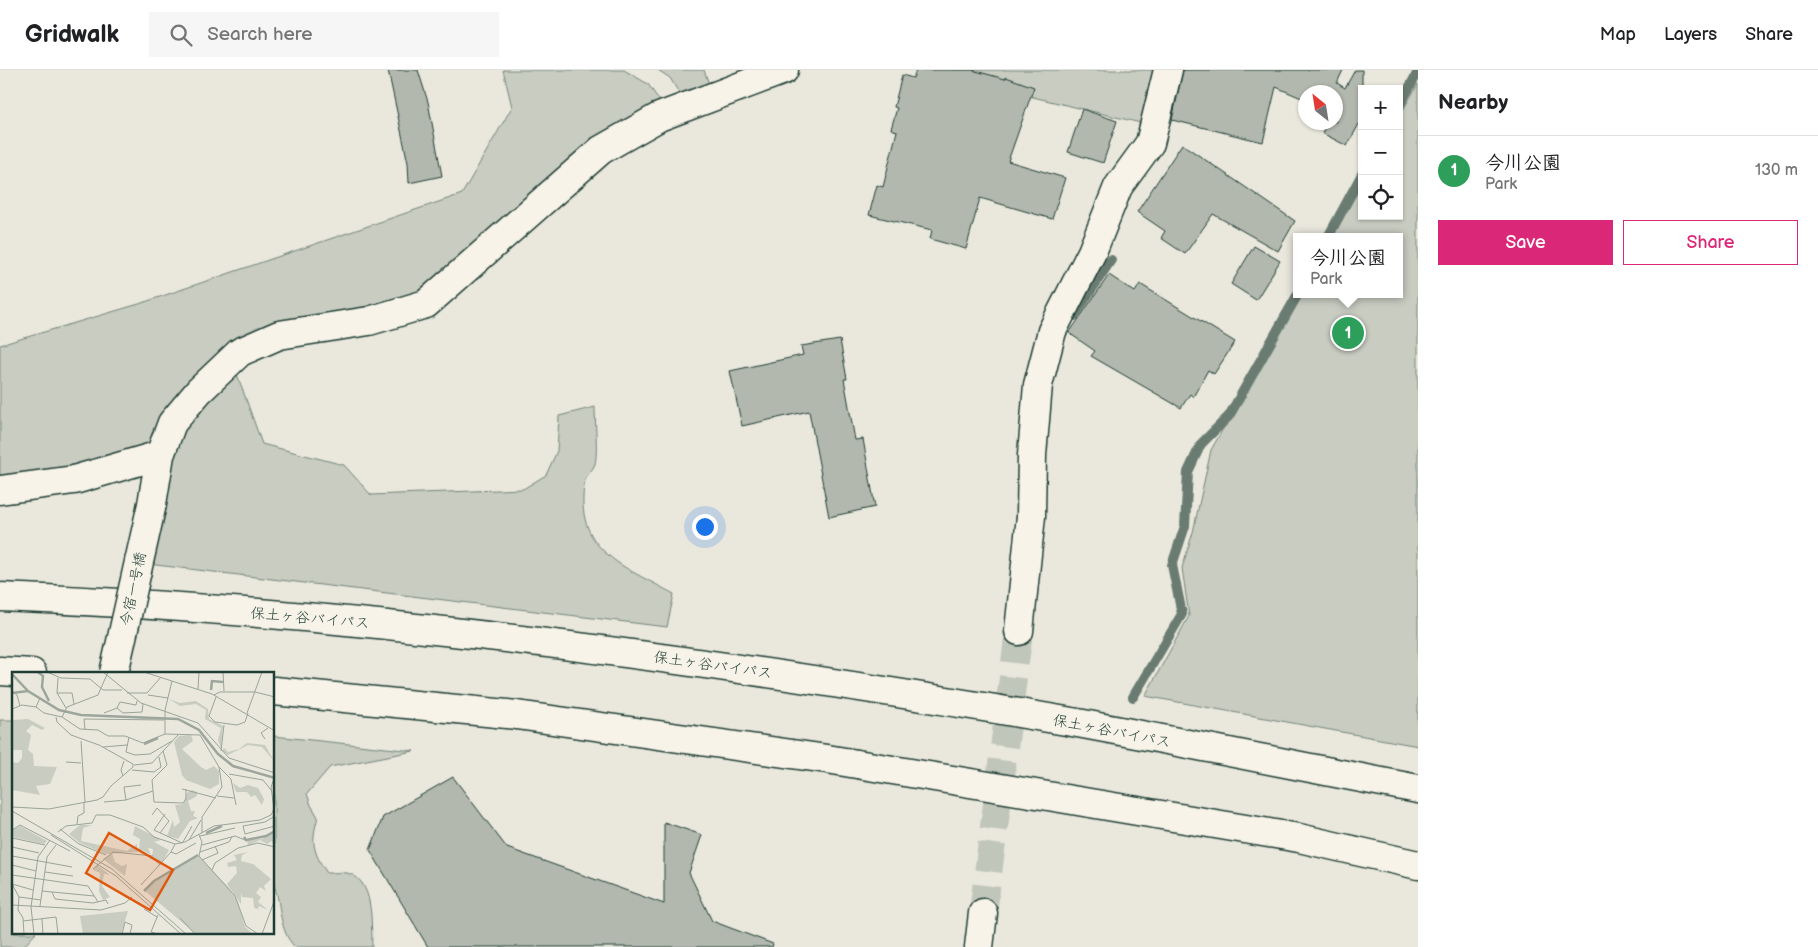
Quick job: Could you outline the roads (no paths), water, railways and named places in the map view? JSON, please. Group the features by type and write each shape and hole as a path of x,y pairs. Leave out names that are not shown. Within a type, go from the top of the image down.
{"main road":[{"name":"今宿一号橋","path":"114,672 152,504 160,455 172,423 199,391 240,352 279,335 369,321 426,304 601,150 659,117 784,70"},
{"path":"1019,631 1030,516 1032,455 1038,385 1052,331 1092,252 1118,187 1150,143 1168,70"},
{"path":"0,490 74,480 160,455"},
{"name":"保土ヶ谷バイパス","path":"0,597 112,601 391,626 690,661 1073,723 1418,789"},
{"path":"0,671 16,672"},
{"path":"275,691 516,715 827,759 1299,838 1418,865"},
{"path":"979,947 983,913"}],"waterway":[{"path":"1403,99 1418,72"},
{"path":"1330,233 1361,175"},
{"path":"1074,316 1111,260"},
{"path":"1133,697 1182,614 1172,565 1185,526 1188,472 1201,444 1229,416 1296,298"}],"tunnel":[{"path":"983,913 1019,631"}],"place":[{"name":"今川公園","path":"1348,333"}]}
